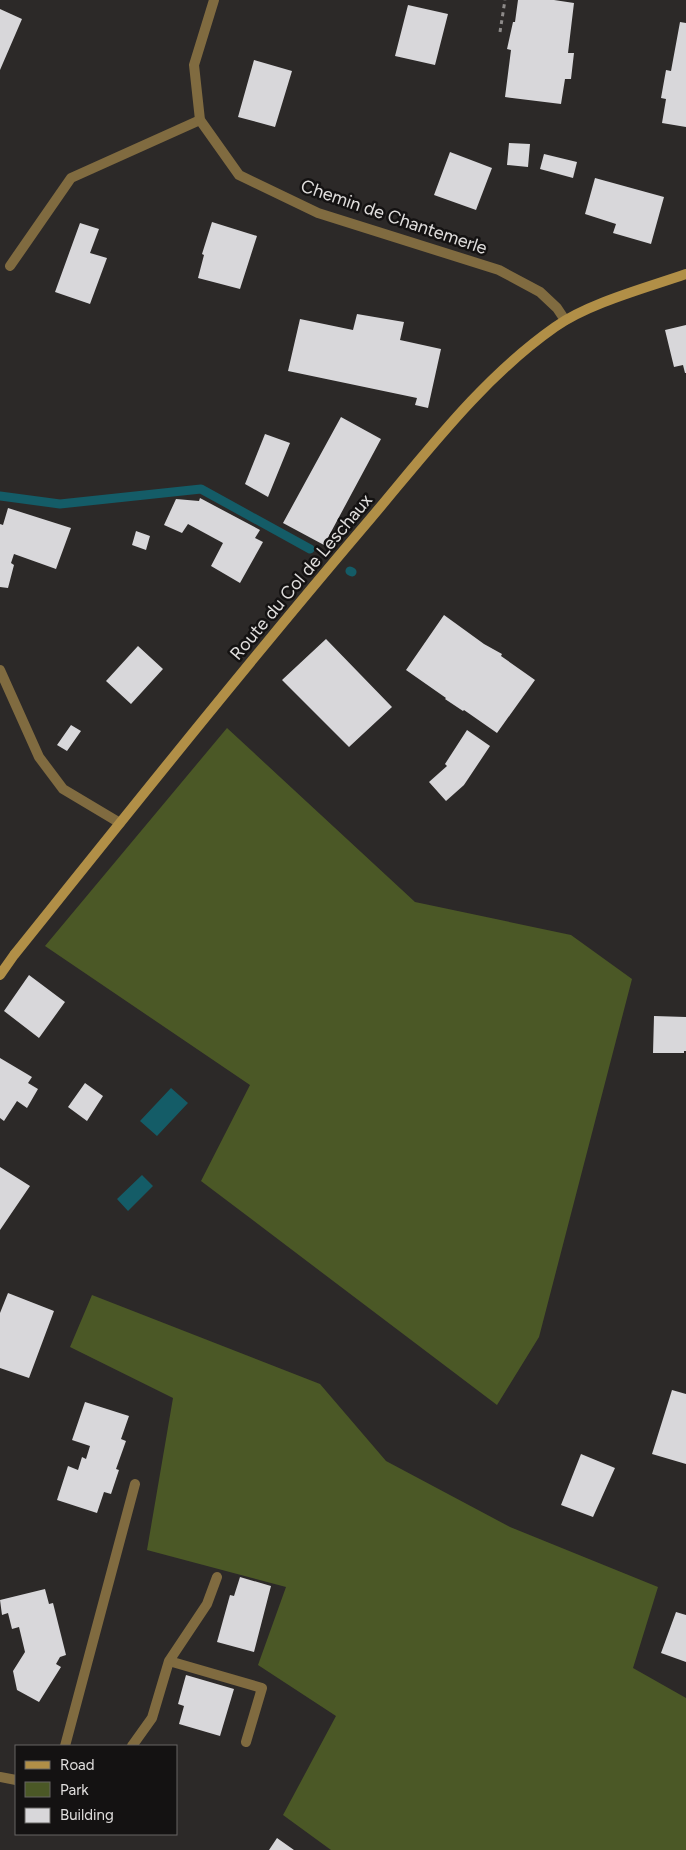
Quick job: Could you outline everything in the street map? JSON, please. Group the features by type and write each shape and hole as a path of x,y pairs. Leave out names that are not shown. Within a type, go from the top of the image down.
{"main road":[{"name":"Route du Col de Leschaux","path":"0,975 14,955 305,595 500,371 566,320 607,301 686,274"}],"street":[{"name":"Chemin de Chantemerle","path":"214,0 194,65 200,120 238,175 318,213 499,270 540,292 557,308 566,320"},
{"path":"10,266 71,178 200,120"},
{"path":"0,670 39,757 63,789 120,823"},
{"path":"64,1745 135,1484"},
{"path":"133,1745 152,1718 169,1661 207,1604 217,1576"},
{"path":"169,1661 262,1688 246,1742"},
{"path":"0,1776 15,1780"}],"path":[{"path":"500,32 505,0"}],"green space":[{"path":"227,728 415,902 571,935 632,979 539,1337 497,1405 201,1181 250,1085 45,946"},
{"path":"92,1295 320,1384 386,1461 510,1527 658,1587 633,1668 686,1698 686,1850 331,1850 283,1815 336,1716 258,1665 286,1587 147,1550 173,1398 70,1347"}],"water":[{"path":"171,1088 188,1103 157,1136 140,1121"},
{"path":"142,1175 153,1186 128,1211 117,1199"}],"building":[{"path":"518,0 554,0 574,3 568,53 574,53 571,79 565,79 561,104 505,97 511,50 507,49 513,22 515,22"},
{"path":"408,5 448,14 435,65 395,56"},
{"path":"0,9 22,19 0,70"},
{"path":"680,22 686,23 686,127 662,123 666,99 661,98 666,70 671,71"},
{"path":"254,60 292,71 275,127 238,117"},
{"path":"509,143 530,144 528,167 507,165"},
{"path":"450,152 492,168 476,210 434,195"},
{"path":"544,154 577,162 573,178 540,169"},
{"path":"595,178 664,197 651,244 613,233 616,224 585,214"},
{"path":"212,222 257,236 240,289 198,278 204,255 202,254"},
{"path":"80,223 99,229 90,253 107,258 90,304 55,292"},
{"path":"357,314 404,322 400,340 441,349 428,408 415,405 417,398 288,371 300,319 353,330"},
{"path":"686,325 685,373 683,365 674,367 665,330"},
{"path":"341,417 381,439 324,545 283,523"},
{"path":"265,434 290,443 268,497 245,484"},
{"path":"200,498 260,530 255,538 263,542 240,583 211,566 223,543 188,524 182,533 164,525 176,499 199,501"},
{"path":"8,508 71,528 56,569 14,554 11,563 14,565 8,588 0,587 0,524 3,525"},
{"path":"136,531 150,536 146,550 132,545"},
{"path":"444,615 484,644 502,654 501,656 535,680 497,733 445,699 406,670"},
{"path":"326,639 392,707 349,747 282,680"},
{"path":"138,646 163,669 131,704 106,681"},
{"path":"71,725 81,731 67,751 57,745"},
{"path":"467,730 490,746 464,785 446,801 429,782 447,766 445,764"},
{"path":"29,975 65,1002 39,1038 4,1011"},
{"path":"654,1016 686,1017 686,1051 684,1053 653,1053"},
{"path":"0,1058 32,1077 28,1083 38,1089 27,1108 17,1101 4,1121 0,1118"},
{"path":"85,1083 103,1096 87,1121 68,1107"},
{"path":"0,1167 30,1186 0,1230"},
{"path":"8,1293 54,1311 29,1378 0,1368 0,1313"},
{"path":"672,1390 686,1394 686,1464 652,1454"},
{"path":"85,1402 129,1416 121,1439 126,1441 116,1469 119,1470 111,1494 104,1492 97,1513 57,1500 68,1466 78,1470 82,1457 86,1459 90,1446 72,1440"},
{"path":"581,1454 615,1468 593,1517 561,1505"},
{"path":"240,1577 271,1586 254,1652 217,1642 230,1595 234,1596"},
{"path":"45,1589 49,1604 53,1603 66,1655 60,1657 56,1664 61,1667 39,1702 17,1690 13,1671 25,1652 19,1627 12,1629 8,1613 2,1615 0,1600"},
{"path":"676,1612 686,1615 686,1662 661,1653"},
{"path":"186,1675 234,1689 220,1736 179,1724 184,1706 178,1704"},
{"path":"277,1838 294,1850 269,1850"}],"waterway":[{"path":"0,496 60,504 201,489 310,549"}]}
